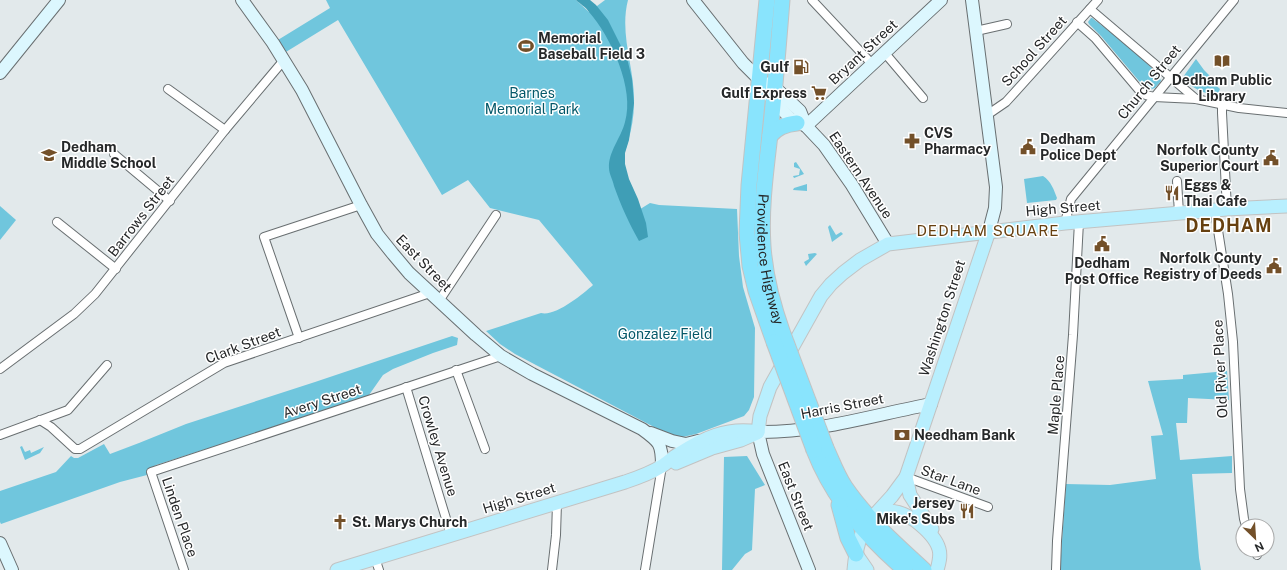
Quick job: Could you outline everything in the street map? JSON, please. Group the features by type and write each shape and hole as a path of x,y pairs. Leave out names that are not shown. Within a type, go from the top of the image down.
{"highway":[{"name":"Providence Highway","path":"767,0 760,80 748,185 747,238 750,266 756,291 778,338 820,449 823,470 836,494 867,524 924,570"},
{"name":"Providence Highway","path":"778,338 766,275 763,246 763,199 782,0"},
{"path":"770,136 774,131 782,126 802,124"},
{"name":"Providence Highway","path":"820,449 834,467 867,524 905,570"},
{"path":"836,494 848,538 856,554"}],"main road":[{"path":"0,73 59,0"},
{"name":"East Street","path":"242,0 284,60 302,90 377,234 410,273 476,335 501,356 532,374 642,429 655,438 662,452 662,466"},
{"name":"Eastern Avenue","path":"693,0 743,63 760,80 764,89 774,94 790,118 802,124 824,145 842,170 888,244"},
{"name":"Bryant Street","path":"802,124 872,64 941,0"},
{"name":"Washington Street","path":"867,524 892,496 906,477 989,231 995,208 996,187 972,0"},
{"name":"High Street","path":"758,432 760,416 770,387 821,296 843,273 860,260 888,244 1064,223 1179,213 1287,206"},
{"name":"Harris Street","path":"758,432 819,428 931,404"},
{"path":"642,429 672,441 686,444 710,437"},
{"name":"High Street","path":"662,466 679,454 710,437 735,430 758,432"},
{"name":"East Street","path":"758,432 763,454 809,570"},
{"name":"High Street","path":"337,570 377,564 451,535 625,482 662,466 687,460 712,448 741,440 758,432"},
{"path":"906,477 910,495 933,532 939,549 940,558 937,570"},
{"path":"854,570 858,542 867,524 876,514 889,511 907,516 926,529 934,539 939,549"},
{"path":"0,543 12,570"},
{"path":"856,554 867,570"}],"street":[{"path":"812,0 872,64"},
{"name":"School Street","path":"987,114 1006,102 1098,0"},
{"name":"Church Street","path":"1064,223 1071,199 1234,0"},
{"path":"1090,9 1196,99"},
{"path":"1077,22 1095,38 1139,90 1146,95 1154,97 1196,99 1245,109 1287,112"},
{"path":"976,31 1007,24"},
{"path":"884,52 924,98"},
{"name":"Barrows Street","path":"0,369 81,308 95,294 225,130 284,60"},
{"path":"168,89 225,130"},
{"name":"Old River Place","path":"1222,105 1221,210 1233,342 1240,489 1244,518"},
{"path":"114,154 170,200"},
{"path":"1177,181 1179,213"},
{"path":"299,338 264,237 362,205"},
{"path":"435,297 496,215"},
{"path":"57,222 116,269"},
{"name":"Maple Place","path":"1056,570 1057,541 1074,335 1079,222"},
{"name":"Clark Street","path":"40,420 51,427 76,449 80,449 218,366 299,338 435,297"},
{"name":"Avery Street","path":"151,472 501,356"},
{"path":"0,435 61,413 71,407 107,365"},
{"path":"456,370 485,449"},
{"name":"Crowley Avenue","path":"406,387 451,535"},
{"path":"645,570 662,466"},
{"name":"Linden Place","path":"151,472 184,570"},
{"name":"Star Lane","path":"906,477 988,507"},
{"path":"552,570 556,535 557,502"}],"green space":[{"path":"326,0 576,0 589,12 605,0 628,0 625,26 634,90 634,113 628,142 615,180 629,216 650,203 659,205 737,209 739,256 743,287 755,328 754,397 749,410 744,416 696,434 678,438 654,427 515,354 500,344 486,331 541,313 554,312 583,294 593,285 539,220 490,208 468,180 442,195 338,20 281,55 273,43 330,8"},
{"path":"1091,18 1119,39 1152,68 1161,81 1155,88 1149,90 1139,81 1089,24 1088,22"},
{"path":"1196,59 1213,79 1211,81 1220,89 1217,96 1199,90 1183,79"},
{"path":"796,162 804,174 794,178 793,176 799,175 800,169 794,167 794,163"},
{"path":"1043,176 1052,186 1057,198 1056,200 1027,203 1024,179"},
{"path":"807,184 807,191 793,190 794,188"},
{"path":"0,206 16,220 0,240"},
{"path":"830,225 836,235 841,232 843,234 832,242 828,227"},
{"path":"808,254 817,254 806,266 804,262 809,259"},
{"path":"452,336 458,338 457,345 393,369 383,375 369,395 328,410 156,465 148,470 147,475 120,482 1,524 0,522 0,491 56,472 71,456 78,458 104,444 110,454 186,424"},
{"path":"1227,371 1229,400 1188,398 1187,423 1176,423 1180,460 1232,456 1232,473 1192,474 1201,570 1060,570 1066,484 1110,485 1156,479 1151,436 1163,435 1148,381 1183,379 1183,375"},
{"path":"22,446 25,452 30,450 31,453 44,447 40,453 25,460 20,447"},
{"path":"747,456 765,485 755,489 752,550 745,554 732,570 722,570 724,457"}],"shaded area":[{"path":"576,0 590,0 596,5 608,20 627,58 632,79 634,103 629,140 625,153 625,164 629,179 646,223 648,237 639,241 622,207 609,170 611,156 625,122 627,94 624,79 613,49 605,35 588,10"}],"place":[{"name":"Memorial Baseball Field 3","path":"526,46"},
{"name":"Dedham Public Library","path":"1222,61"},
{"name":"Gulf","path":"801,67"},
{"name":"Gulf Express","path":"819,93"},
{"name":"CVS Pharmacy","path":"912,141"},
{"name":"Dedham Police Dept","path":"1028,147"},
{"name":"Dedham Middle School","path":"49,155"},
{"name":"Norfolk County Superior Court","path":"1271,158"},
{"name":"Eggs & Thai Cafe","path":"1172,193"},
{"name":"Dedham Post Office","path":"1102,244"},
{"name":"Norfolk County Registry of Deeds","path":"1274,266"},
{"name":"Needham Bank","path":"902,435"},
{"name":"Jersey Mike's Subs","path":"967,511"},
{"name":"St. Marys Church","path":"340,522"}],"district":[{"name":"DEDHAM","path":"1229,226"},
{"name":"DEDHAM SQUARE","path":"988,231"}],"park label":[{"name":"Barnes Memorial Park","path":"532,102"},
{"name":"Gonzalez Field","path":"665,334"}]}
